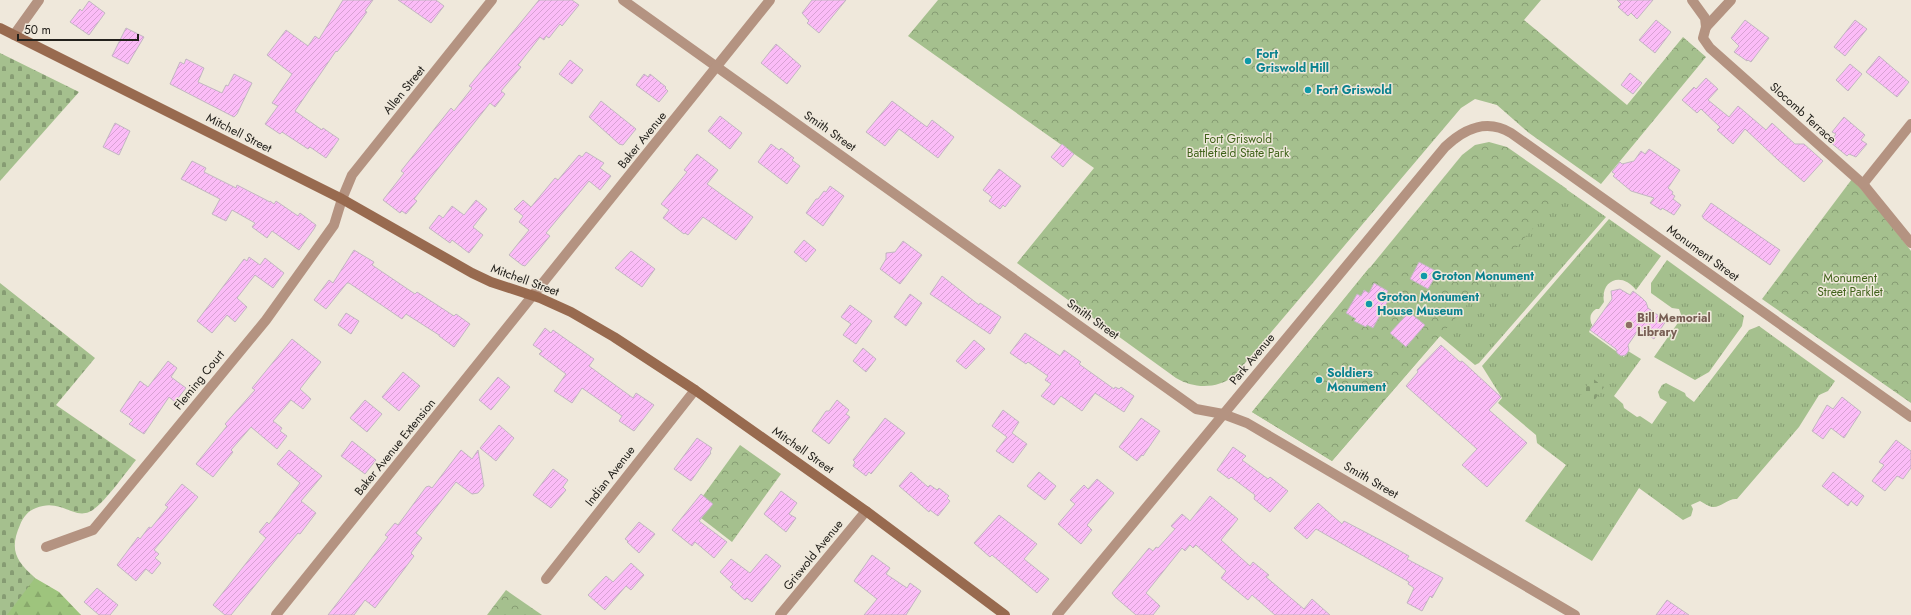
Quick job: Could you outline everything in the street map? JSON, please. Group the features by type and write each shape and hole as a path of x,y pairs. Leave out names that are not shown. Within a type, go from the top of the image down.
{"main road":[{"name":"Mitchell Street","path":"0,28 342,199 472,273 491,282 533,296 571,312 695,390 866,511 1005,615"}],"street":[{"path":"14,35 39,0"},
{"name":"Allen Street","path":"342,199 352,175 492,0"},
{"name":"Smith Street","path":"624,0 1196,409 1223,414 1248,423 1575,615"},
{"name":"Baker Avenue","path":"533,296 770,0"},
{"name":"Slocomb Terrace","path":"1692,0 1704,18 1706,27 1703,38 1710,48 1863,184 1911,242"},
{"path":"1706,27 1731,0"},
{"path":"1863,184 1911,124"},
{"name":"Monument Street","path":"1474,128 1483,126 1497,126 1510,133 1911,417"},
{"name":"Park Avenue","path":"1057,615 1445,148 1460,135 1474,128"},
{"name":"Fleming Court","path":"46,547 93,530 266,320 334,225 342,199"},
{"name":"Baker Avenue Extension","path":"276,615 533,296"},
{"name":"Indian Avenue","path":"546,579 695,390"},
{"name":"Griswold Avenue","path":"780,615 866,511"}],"green space":[{"name":"Fort Griswold Battlefield State Park","path":"938,0 1541,0 1524,20 1627,105 1683,37 1706,57 1601,184 1529,133 1497,105 1475,99 1461,108 1234,376 1213,385 1198,386 1183,382 1176,378 1017,263 1094,168 908,36"},
{"path":"0,53 79,92 0,181"},
{"path":"1489,142 1507,147 1567,189 1332,461 1252,412 1462,155 1475,145"},
{"name":"Monument Street Parklet","path":"1852,179 1882,213 1911,251 1911,403 1762,299"},
{"path":"1556,182 1606,217 1479,363 1475,365 1440,336 1332,461 1252,412 1369,268"},
{"path":"1609,219 1661,256 1636,290 1625,281 1613,281 1609,284 1605,288 1604,302 1599,309 1592,312 1591,316 1592,325 1589,332 1624,357 1628,351 1641,359 1614,396 1623,404 1624,408 1637,417 1640,416 1652,424 1667,402 1660,398 1658,392 1662,385 1666,383 1685,393 1686,396 1694,402 1749,330 1759,326 1835,381 1828,391 1819,395 1799,427 1737,499 1715,507 1710,507 1700,501 1691,505 1693,509 1691,516 1683,520 1639,488 1592,561 1525,521 1566,465 1537,443 1536,435 1498,403 1502,398 1482,366"},
{"path":"1667,260 1744,316 1742,326 1709,372 1695,380 1654,357 1682,317 1679,309 1672,308 1651,293 1651,283"},
{"path":"0,283 95,358 56,405 136,460 107,497 89,512 77,513 52,505 33,509 24,517 15,541 16,554 23,566 35,578 7,615 0,615"},
{"path":"1592,378 1604,387 1593,402 1581,394"},
{"path":"740,445 781,474 732,542 692,511"},
{"path":"24,568 35,578 59,592 81,615 0,615 0,570"},
{"path":"506,590 542,615 487,615"}],"building":[{"path":"343,0 373,0 365,11 367,12 346,41 337,52 336,51 295,111 322,130 323,128 339,139 326,158 310,147 308,149 282,132 280,134 265,124 278,106 272,103 292,74 267,55 286,30 308,46 315,36 319,39"},
{"path":"398,0 436,0 444,6 431,23"},
{"path":"539,0 572,0 579,5 562,26 560,24 549,38 546,36 544,40 540,37 518,65 521,67 501,91 505,94 495,107 490,103 414,199 417,201 406,214 402,211 400,213 383,200 404,173 401,171 451,108 454,111 472,88 469,86"},
{"path":"812,0 846,0 819,33 807,23 809,21 802,13"},
{"path":"1617,0 1653,0 1637,19 1631,13 1628,16 1618,7 1621,4"},
{"path":"89,1 105,13 89,35 70,22 80,9 82,11"},
{"path":"1656,20 1671,32 1655,53 1639,40"},
{"path":"1745,20 1769,38 1751,62 1734,52 1739,46 1731,38"},
{"path":"1855,20 1867,29 1845,56 1834,47"},
{"path":"126,28 144,37 128,64 112,56"},
{"path":"776,44 801,66 787,84 761,63"},
{"path":"1879,56 1909,82 1897,97 1866,72"},
{"path":"186,59 204,68 198,82 222,93 226,85 228,86 234,74 252,83 237,114 234,117 170,84 180,62 184,64"},
{"path":"570,60 583,70 572,84 559,74"},
{"path":"1850,64 1862,74 1848,91 1836,80"},
{"path":"1630,73 1642,83 1633,94 1621,85"},
{"path":"644,74 648,77 650,74 666,87 665,88 668,91 659,102 636,85"},
{"path":"1706,78 1718,89 1708,100 1729,117 1738,106 1766,130 1772,123 1795,144 1804,144 1823,161 1804,182 1745,129 1733,144 1717,130 1720,127 1701,109 1697,113 1682,100 1694,87 1696,89"},
{"path":"601,101 636,129 623,145 619,144 589,117"},
{"path":"892,101 927,127 932,120 954,137 938,158 899,129 885,146 866,132"},
{"path":"720,116 742,133 730,149 708,131"},
{"path":"1844,117 1865,135 1861,140 1867,144 1856,157 1849,154 1847,156 1830,142 1836,134 1832,132"},
{"path":"115,123 130,131 119,155 103,147"},
{"path":"771,144 779,150 781,148 794,158 792,160 800,166 787,184 758,162"},
{"path":"1062,144 1074,154 1063,167 1051,157"},
{"path":"1649,149 1680,170 1668,188 1675,196 1673,199 1681,205 1674,215 1662,208 1661,210 1650,203 1654,198 1631,191 1613,176 1615,174 1612,172 1620,162 1622,164 1634,161 1641,151 1645,154"},
{"path":"586,152 604,163 600,168 611,176 600,190 589,181 546,233 550,236 525,266 522,265 509,255 529,230 519,222 523,216 514,209 523,200 531,207 555,178 558,180 579,155 582,157"},
{"path":"697,154 718,170 707,184 753,217 736,240 703,217 688,235 685,233 684,234 663,218 669,210 661,204 687,172 684,170"},
{"path":"192,161 206,168 204,172 236,188 237,185 274,204 276,201 298,216 300,213 316,225 314,229 299,250 272,231 267,238 252,227 255,223 232,210 226,221 212,214 220,199 181,179"},
{"path":"999,169 1021,186 1005,207 1003,205 1000,209 989,201 992,197 983,190"},
{"path":"830,186 844,196 823,226 806,213 816,199 818,199 824,191 826,192"},
{"path":"476,200 487,209 473,227 483,235 469,253 452,240 450,243 429,228 439,215 443,218 452,206 464,215"},
{"path":"1711,203 1780,250 1770,265 1704,219 1702,216"},
{"path":"804,240 816,250 806,262 794,252"},
{"path":"903,241 922,255 900,284 880,269 886,259 886,253 895,252"},
{"path":"354,250 374,262 372,265 415,294 417,292 454,316 456,314 470,324 454,347 439,335 406,314 402,319 349,283 347,283 326,309 314,300 329,280 333,283"},
{"path":"631,251 655,269 642,287 615,268"},
{"path":"249,257 260,265 265,258 284,273 273,288 255,275 237,298 247,307 235,322 227,315 212,333 197,321 244,259 247,261"},
{"name":"Groton Monument","path":"1419,262 1438,272 1428,289 1410,279"},
{"path":"942,276 979,305 980,303 1001,317 990,334 930,294"},
{"name":"Groton Monument House Museum","path":"1374,283 1388,291 1385,297 1389,299 1373,328 1367,325 1366,327 1354,321 1356,319 1346,313 1357,294 1361,296 1364,290 1369,293"},
{"name":"Bill Memorial Library","path":"1620,289 1630,295 1633,291 1646,302 1648,308 1666,321 1654,339 1639,329 1628,345 1629,350 1626,355 1621,356 1617,353 1616,349 1590,330 1612,299 1611,291"},
{"path":"910,294 922,303 906,326 894,317"},
{"path":"850,305 872,321 856,344 843,335 851,324 841,317"},
{"path":"1409,312 1425,325 1406,347 1390,333"},
{"path":"346,313 359,321 351,334 338,325"},
{"path":"545,328 551,333 553,330 594,359 589,366 633,398 636,393 654,405 634,431 619,421 622,416 582,388 572,403 554,391 566,374 539,354 542,351 533,345"},
{"path":"1025,333 1060,356 1064,350 1081,362 1079,364 1114,389 1115,387 1119,389 1121,387 1134,396 1124,412 1095,393 1082,411 1061,396 1054,405 1041,396 1051,384 1045,380 1048,376 1028,362 1026,364 1010,353"},
{"path":"292,339 321,362 300,389 311,399 303,409 291,400 273,421 282,428 280,431 287,436 277,449 251,427 231,450 233,452 213,477 196,464 227,426 225,424 255,390 252,388"},
{"path":"974,340 985,349 966,369 956,361"},
{"path":"1441,345 1460,362 1462,361 1501,397 1489,410 1527,443 1487,487 1462,465 1477,449 1406,386 1418,372 1417,370"},
{"path":"863,348 876,359 866,372 853,361"},
{"path":"168,361 177,368 171,377 186,388 175,402 169,397 144,434 129,424 133,420 120,411 140,381 148,387"},
{"path":"403,372 420,386 399,411 382,397"},
{"path":"498,377 510,387 491,410 479,400"},
{"path":"1842,397 1861,412 1844,438 1831,428 1823,439 1812,431 1827,405 1833,409"},
{"path":"365,400 382,414 367,432 350,418"},
{"path":"837,400 849,410 846,414 850,417 829,444 812,431 826,411 829,411"},
{"path":"1003,410 1019,422 1012,433 1027,444 1013,463 996,451 1007,437 992,426"},
{"path":"885,418 905,433 871,474 869,472 866,476 853,466 855,462 853,460"},
{"path":"1141,418 1160,431 1143,456 1142,455 1137,461 1119,447"},
{"path":"499,425 514,438 496,461 480,448"},
{"path":"697,438 712,448 711,453 691,481 674,469"},
{"path":"1896,440 1911,451 1911,468 1903,479 1897,476 1885,491 1872,481 1884,465 1879,462"},
{"path":"352,441 376,460 365,474 341,456"},
{"path":"1233,447 1246,456 1242,460 1268,479 1270,477 1288,491 1270,512 1254,499 1255,495 1231,477 1229,479 1217,470"},
{"path":"289,450 322,476 301,501 316,513 231,615 225,615 213,605 266,538 259,532 267,522 269,524 300,483 277,464"},
{"path":"461,450 472,459 478,450 484,486 478,493 472,494 456,482 416,533 422,538 411,553 414,556 375,608 365,600 354,615 328,615 388,537 385,535 395,523 398,525 426,487 429,486 432,488"},
{"path":"553,469 568,480 563,487 566,490 551,508 533,495"},
{"path":"911,472 928,487 930,485 937,490 939,488 949,496 947,498 950,501 938,516 930,510 929,512 899,486"},
{"path":"1039,472 1056,486 1045,500 1027,486"},
{"path":"1833,472 1864,496 1857,506 1851,501 1848,506 1822,486"},
{"path":"1097,479 1114,493 1087,525 1092,530 1081,544 1058,524 1075,504 1070,500 1084,485 1088,489"},
{"path":"182,484 198,497 154,550 159,554 155,558 161,563 152,574 146,569 136,581 117,565 138,537 140,539 149,527 151,528 168,507 165,505"},
{"path":"781,491 797,503 789,514 796,518 786,532 764,514"},
{"path":"701,494 713,504 699,521 727,542 714,558 695,542 692,546 672,530"},
{"path":"1210,496 1238,519 1221,540 1250,566 1253,562 1269,575 1266,577 1304,609 1312,599 1330,615 1275,615 1252,595 1248,600 1221,578 1226,571 1196,545 1193,548 1190,545 1185,551 1182,548 1146,593 1160,606 1153,615 1136,615 1115,597 1112,593 1149,548 1153,551 1156,547 1158,548 1175,529 1171,526 1182,514 1190,521"},
{"path":"1318,503 1342,524 1344,521 1386,543 1409,556 1407,559 1443,578 1432,598 1430,596 1422,611 1407,603 1414,588 1408,584 1409,582 1316,529 1307,539 1294,528"},
{"path":"999,515 1037,544 1024,559 1049,579 1037,593 992,555 990,557 974,543"},
{"path":"639,522 655,534 639,553 625,539"},
{"path":"766,554 781,566 752,602 747,598 745,600 730,587 733,584 720,572 731,559 750,573"},
{"path":"872,555 890,568 886,574 907,588 910,583 921,591 906,615 864,615 877,599 854,581"},
{"path":"631,563 644,575 631,590 626,586 605,610 588,595 606,576 613,582"},
{"path":"97,588 118,605 110,615 99,615 84,602"},
{"path":"1667,600 1689,615 1656,615"}],"place":[{"name":"Fort Griswold Hill","path":"1248,61"},
{"name":"Fort Griswold","path":"1308,90"},
{"name":"Groton Monument","path":"1424,276"},
{"name":"Groton Monument House Museum","path":"1369,304"},
{"name":"Bill Memorial Library","path":"1629,325"},
{"name":"Soldiers Monument","path":"1319,380"}]}
